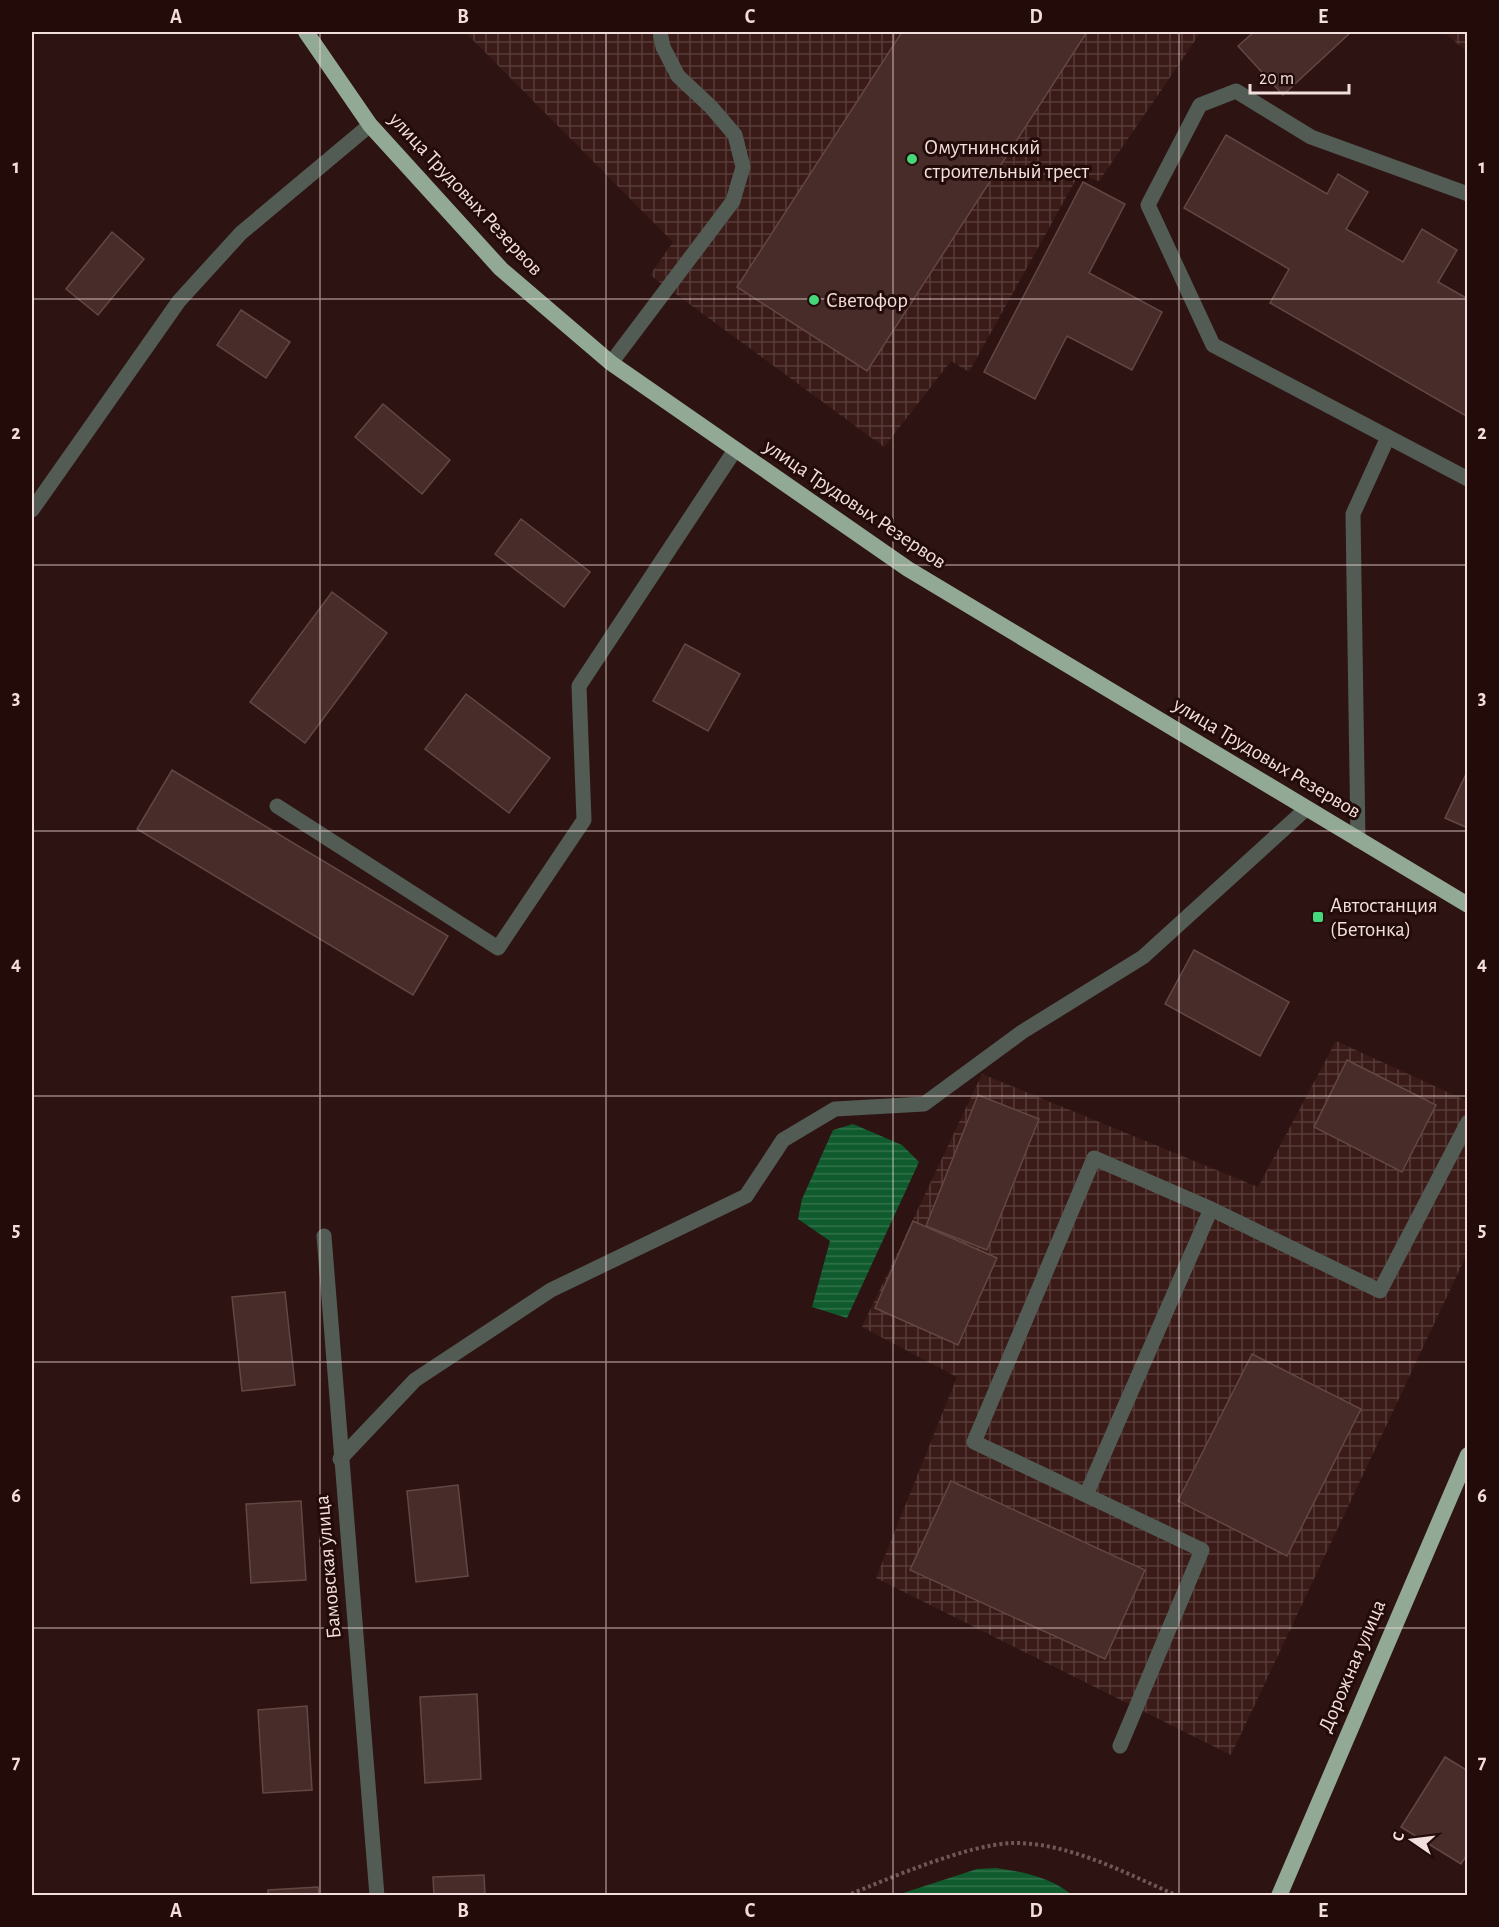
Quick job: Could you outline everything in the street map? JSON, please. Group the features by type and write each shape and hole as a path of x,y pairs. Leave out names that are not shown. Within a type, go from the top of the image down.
{"highway":[{"name":"улица Трудовых Резервов","path":"306,32 370,125 501,269 611,363 908,569 1467,905"},
{"name":"Дорожная улица","path":"1283,1895 1467,1455"}],"street":[{"path":"611,363 733,201 743,166 735,135 711,107 678,76 663,47 660,32"},
{"path":"1467,194 1311,136 1236,91 1200,105 1148,205 1213,345 1467,479"},
{"path":"32,510 179,301 241,233 370,125"},
{"path":"1358,840 1353,514 1388,437"},
{"path":"277,806 498,948 584,820 579,686 735,450"},
{"path":"340,1459 415,1380 551,1290 746,1196 783,1140 835,1109 924,1104 1022,1032 1143,957 1307,808"},
{"path":"1120,1746 1202,1550 974,1442 1094,1158 1211,1209 1380,1291 1467,1122"},
{"path":"1086,1495 1211,1209"},
{"name":"Бамовская улица","path":"324,1236 340,1459 377,1896"}],"path":[{"path":"846,1896 974,1850 1015,1843 1044,1846 1104,1864 1178,1896"}],"shaded area":[{"path":"465,32 1201,32 1099,181 1079,174 969,372 951,361 884,447 650,275 673,242"},
{"path":"1444,32 1467,32 1467,52"},
{"path":"1336,1041 1467,1101 1467,1254 1231,1755 876,1578 957,1377 862,1327 982,1074 1258,1187"},
{"path":"853,1124 902,1145 919,1162 847,1318 812,1307 830,1241 798,1219 802,1199 833,1130"},
{"path":"996,1868 1036,1876 1072,1895 897,1895 977,1869"}],"building":[{"name":"Омутнинский строительный трест","path":"902,32 1087,32 867,371 737,287"},
{"path":"1254,32 1351,32 1283,95 1238,46"},
{"path":"1226,135 1327,194 1338,174 1368,192 1346,229 1403,262 1422,229 1457,250 1438,282 1468,299 1468,417 1270,303 1289,269 1184,208"},
{"path":"1083,182 1125,204 1089,273 1162,312 1132,370 1067,336 1035,399 984,372"},
{"path":"112,232 144,259 98,315 66,289"},
{"path":"241,310 290,342 266,378 217,345"},
{"path":"383,404 450,460 422,494 355,437"},
{"path":"521,519 590,572 564,607 495,554"},
{"path":"332,592 387,633 305,743 250,702"},
{"path":"685,644 740,674 708,731 653,701"},
{"path":"466,694 550,758 509,813 425,749"},
{"path":"172,770 448,936 413,995 137,829"},
{"path":"1468,770 1468,828 1445,818"},
{"path":"1194,950 1289,1002 1260,1056 1165,1004"},
{"path":"1347,1060 1436,1105 1402,1172 1314,1127"},
{"path":"978,1095 1039,1119 987,1250 926,1226"},
{"path":"913,1221 997,1258 958,1345 875,1308"},
{"path":"285,1292 295,1385 242,1391 232,1297"},
{"path":"1252,1354 1361,1409 1287,1556 1178,1501"},
{"path":"951,1481 1145,1570 1105,1659 910,1570"},
{"path":"458,1485 468,1576 416,1582 407,1491"},
{"path":"301,1501 306,1580 251,1583 246,1504"},
{"path":"477,1694 481,1779 425,1783 420,1697"},
{"path":"307,1706 312,1790 263,1793 258,1710"},
{"path":"1445,1757 1468,1771 1468,1853 1461,1864 1401,1827"},
{"path":"484,1875 485,1896 434,1896 433,1877"},
{"path":"318,1887 319,1896 268,1896 268,1890"}],"place":[{"name":"Омутнинский строительный трест","path":"912,159"},
{"name":"Светофор","path":"814,300"},
{"name":"Автостанция (Бетонка)","path":"1318,917"}]}
